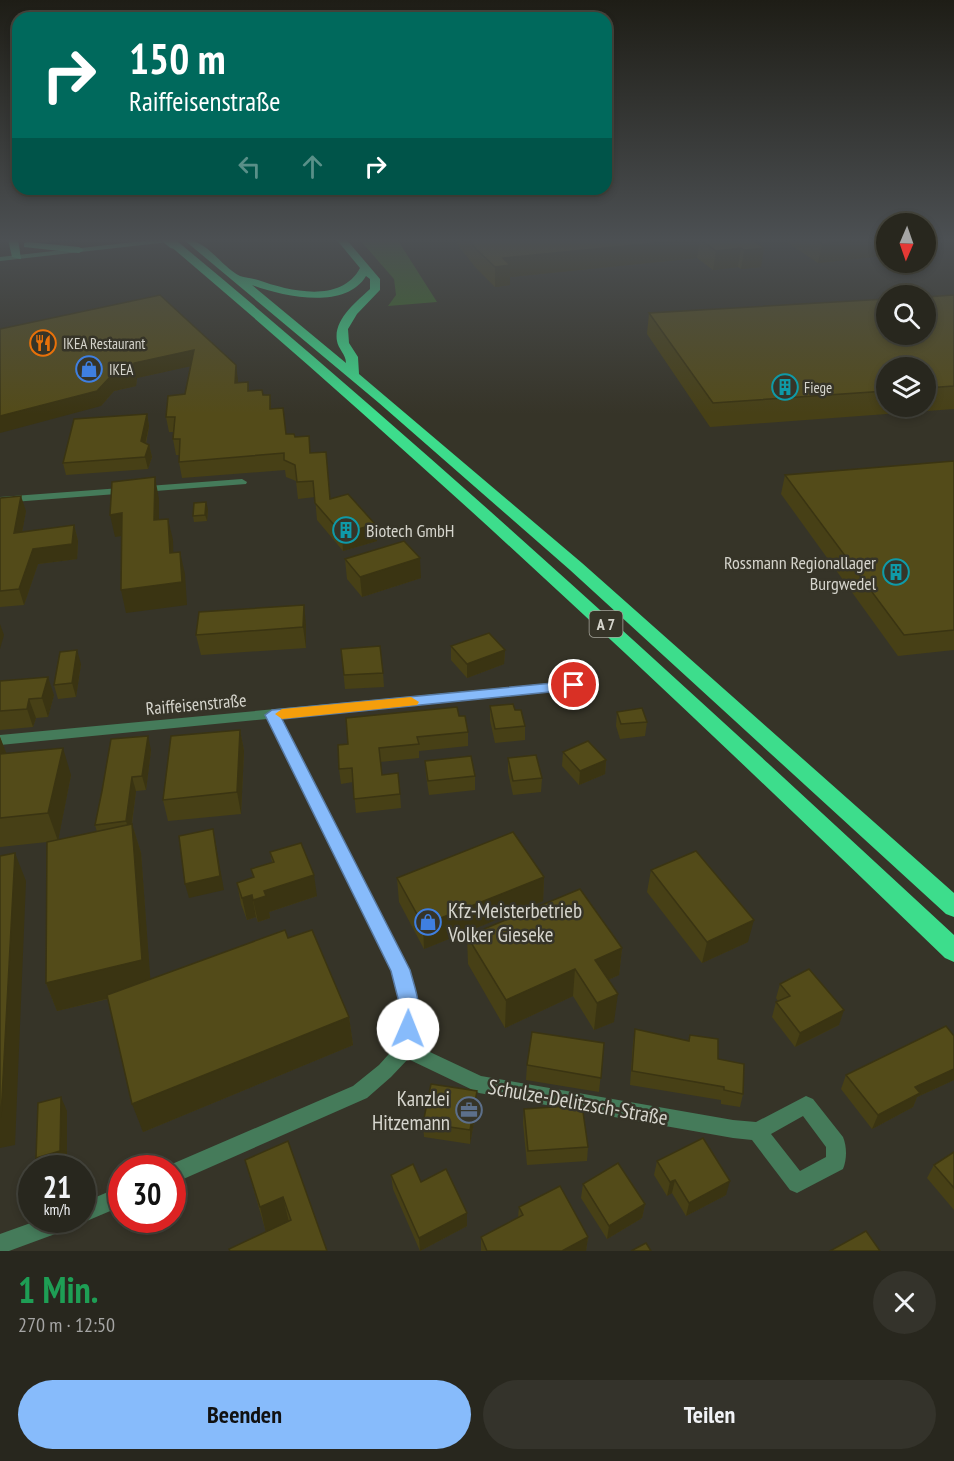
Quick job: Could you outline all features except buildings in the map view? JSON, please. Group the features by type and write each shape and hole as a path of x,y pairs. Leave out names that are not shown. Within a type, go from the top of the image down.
{"highway":[{"name":"A 7","path":"239,297 372,412 548,570 954,951"},
{"name":"A 7","path":"259,297 353,374 743,715 954,907"},
{"path":"353,374 352,357 343,343 342,329 353,312 368,297"}],"street":[{"path":"0,501 242,482"},
{"name":"Raiffeisenstraße","path":"0,740 574,685"},
{"path":"186,1168 360,1092 385,1071 405,1049 411,1010 401,970 272,715"},
{"name":"Schulze-Delitzsch-Straße","path":"405,1049 478,1084 733,1129 757,1131"},
{"path":"0,1244 30,1233"}],"green space":[{"path":"394,297 434,297 437,302 388,306"}],"slow traffic":[{"path":"282,714 411,702"}],"place":[{"name":"IKEA Restaurant","path":"43,343"},
{"name":"IKEA","path":"89,369"},
{"name":"Fiege","path":"785,387"},
{"name":"Biotech GmbH","path":"346,530"},
{"name":"Rossmann Regionallager Burgwedel","path":"896,572"},
{"name":"Kfz-Meisterbetrieb Volker Gieseke","path":"428,922"},
{"name":"Kanzlei Hitzemann","path":"469,1110"}],"route":[{"path":"408,1029 411,1010 401,970 272,715 574,685"}]}
